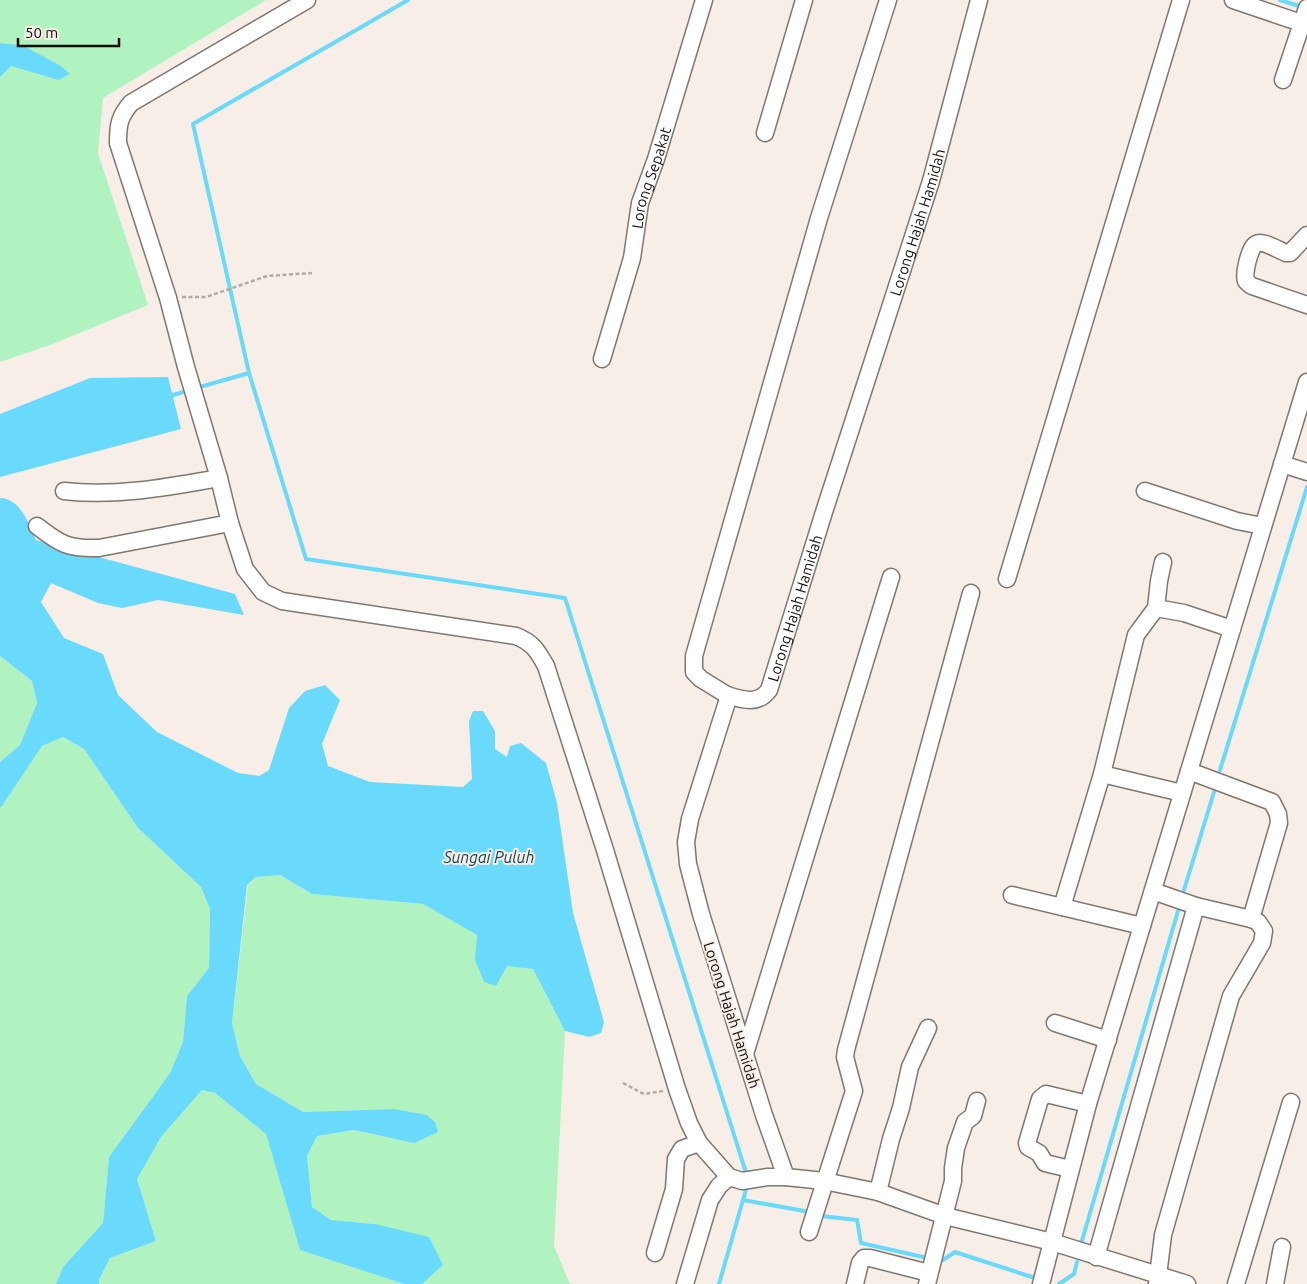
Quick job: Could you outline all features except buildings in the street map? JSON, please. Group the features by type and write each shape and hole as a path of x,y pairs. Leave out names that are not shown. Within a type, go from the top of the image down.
{"street":[{"path":"307,0 131,103 122,113 118,126 118,143 168,298 230,522 246,569 262,592 282,601 516,636 528,641 538,651 546,666 605,850 677,1089 689,1122 699,1143 736,1179"},
{"name":"Lorong Sepakat","path":"602,359 632,258 640,203 656,159 704,0"},
{"path":"765,133 804,0"},
{"path":"728,695 701,679 694,672 694,656 819,218 888,0"},
{"name":"Lorong Hajah Hamidah","path":"786,1177 764,1115 700,914 688,864 686,842 690,819 728,695 756,701 769,690 824,512 932,181 979,0"},
{"path":"1007,579 1181,0"},
{"path":"1233,0 1305,19 1283,80"},
{"path":"1307,235 1290,253 1261,243 1256,244 1252,247 1245,273 1246,281 1252,286 1307,305"},
{"path":"1040,1284 1088,1104 1307,382"},
{"path":"1282,464 1307,472"},
{"path":"64,491 87,494 149,490 219,478"},
{"path":"1145,492 1237,521 1263,526"},
{"path":"37,526 57,542 72,547 98,548 230,522"},
{"path":"1062,907 1102,774 1136,636 1156,608 1163,562"},
{"path":"746,1054 891,577"},
{"path":"809,1232 854,1091 845,1057 846,1050 971,594"},
{"path":"1156,608 1184,613 1232,629"},
{"path":"1189,771 1272,802 1278,814 1279,823 1252,919"},
{"path":"1102,774 1182,794"},
{"path":"1153,891 1196,906 1252,919 1262,926 1264,931 1262,943 1231,996 1163,1235 1158,1280"},
{"path":"1012,895 1142,926"},
{"path":"1096,1257 1196,906"},
{"path":"1055,1023 1108,1040"},
{"path":"878,1192 910,1067 928,1028"},
{"path":"1070,1169 1045,1163 1039,1153 1028,1147 1027,1143 1040,1099 1046,1094 1088,1104"},
{"path":"854,1284 860,1263 864,1258 870,1258 928,1279 954,1182 953,1168 956,1148 965,1122 972,1116 977,1101"},
{"path":"1236,1284 1291,1102"},
{"path":"655,1253 674,1189 676,1159 682,1149 699,1143"},
{"path":"685,1284 710,1200 719,1186 736,1179 786,1177 878,1192 945,1216 1052,1242 1158,1280 1187,1284"},
{"path":"1275,1284 1282,1247"}],"path":[{"path":"168,298 206,297 267,276 312,273"},
{"path":"623,1083 644,1094 677,1089"}],"green space":[{"path":"0,0 266,0 103,98 98,153 148,305 50,345 0,362 0,77 11,66 58,80 22,45 0,43"},
{"path":"0,656 32,681 37,703 20,745 0,762"},
{"path":"63,737 84,749 138,828 201,887 210,909 209,968 187,996 183,1042 170,1073 109,1157 103,1223 63,1267 56,1284 0,1284 0,807 42,746"},
{"path":"280,875 312,894 423,904 477,935 476,960 533,969 565,1031 554,1246 570,1284 422,1284 443,1265 375,1224 331,1220 312,1207 307,1156 317,1136 354,1130 414,1143 394,1109 303,1112 256,1084 240,1056 232,1023 248,885 256,877"},
{"path":"202,1090 215,1093 266,1134 300,1250 404,1284 99,1284 110,1258 156,1241 137,1179 161,1137"}],"water":[{"path":"0,43 22,45 61,66 70,74 58,80 11,66 0,77"},
{"path":"168,377 181,429 0,477 0,414 90,378"},
{"name":"Sungai Puluh","path":"0,498 7,499 19,508 36,540 235,594 244,615 158,600 122,608 98,603 51,583 41,602 64,638 103,654 118,695 157,732 238,773 259,776 269,770 289,708 305,691 325,685 340,700 322,744 328,766 370,782 463,787 472,779 469,721 473,711 483,711 495,731 495,749 507,757 510,746 521,743 546,763 557,803 573,913 604,1022 601,1033 589,1037 565,1031 533,969 507,966 496,986 484,982 475,960 477,935 423,904 312,894 280,875 256,877 247,885 232,1023 240,1056 256,1084 303,1112 394,1109 427,1115 435,1122 438,1132 414,1143 354,1130 317,1136 307,1156 312,1207 331,1220 375,1224 429,1237 443,1265 422,1284 404,1284 300,1250 266,1134 215,1093 202,1090 161,1137 137,1179 156,1241 110,1258 99,1280 99,1284 56,1284 63,1267 103,1223 109,1157 170,1073 183,1042 187,996 209,968 210,909 201,887 138,828 84,749 63,737 42,746 0,807 0,762 20,745 37,703 32,681 0,656"}],"waterway":[{"path":"408,0 193,124 249,373 306,559 565,598 747,1176"},
{"path":"1280,0 1302,7"},
{"path":"196,388 249,373"},
{"path":"173,395 190,390"},
{"path":"1220,770 1307,487"},
{"path":"1184,890 1214,792"},
{"path":"1081,1244 1178,911"},
{"path":"719,1284 747,1186"},
{"path":"743,1200 810,1212"},
{"path":"821,1216 857,1220 861,1243 923,1257"},
{"path":"939,1260 943,1260 955,1252 1032,1277"},
{"path":"1059,1284 1074,1274 1077,1262"}]}
